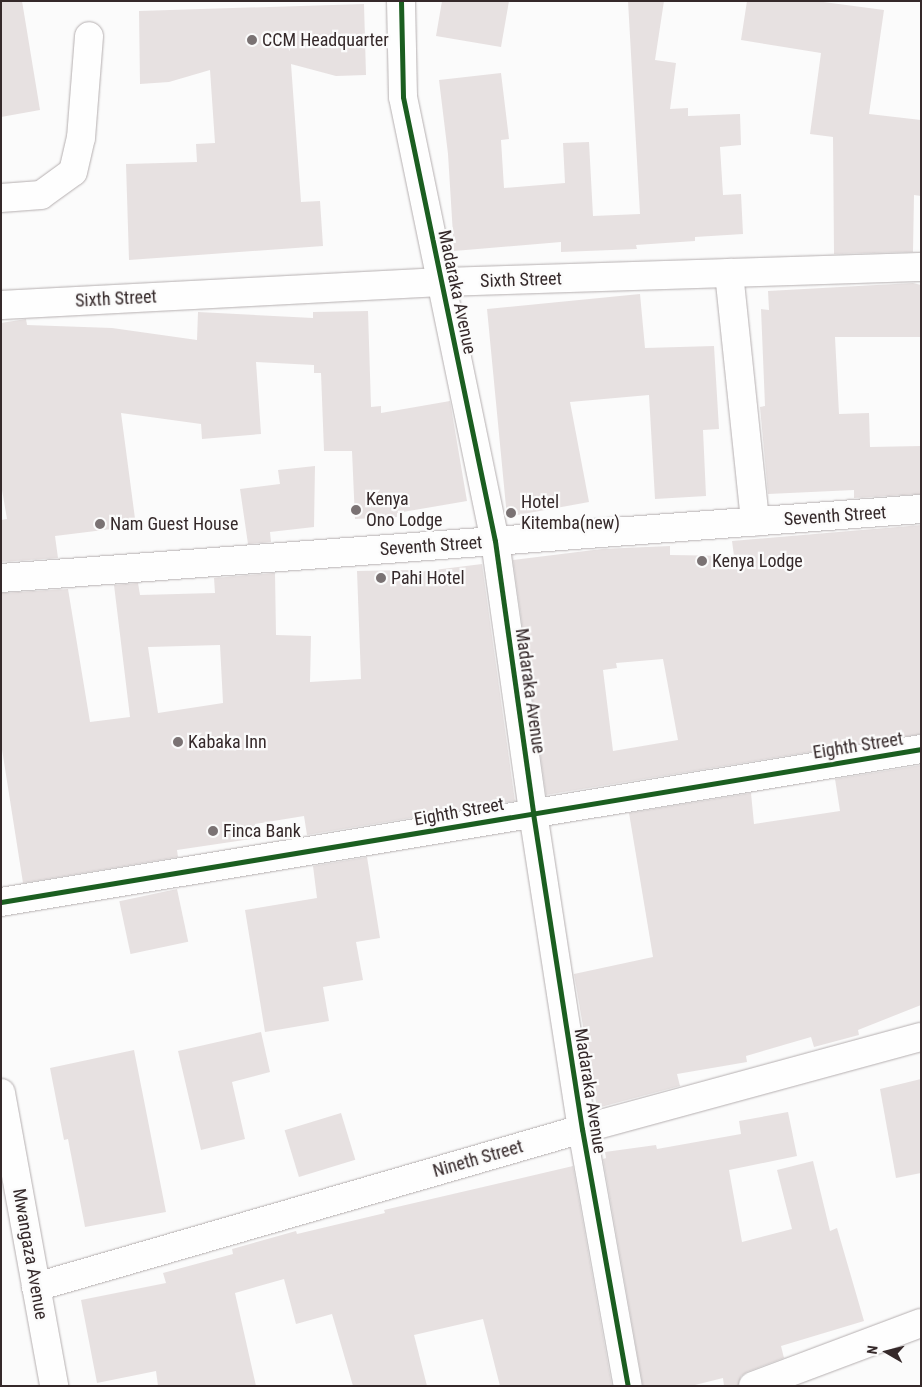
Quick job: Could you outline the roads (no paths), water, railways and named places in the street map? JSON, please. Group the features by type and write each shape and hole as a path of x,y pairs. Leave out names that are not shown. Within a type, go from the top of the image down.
{"street":[{"name":"Madaraka Avenue","path":"401,1 403,97 495,541 533,813 582,1129 628,1386"},
{"path":"1,198 41,195 73,172 81,138 89,36"},
{"name":"Sixth Street","path":"1,305 441,282 921,266"},
{"path":"729,273 755,522"},
{"name":"Seventh Street","path":"1,578 921,509"},
{"name":"Eighth Street","path":"1,902 921,749"},
{"name":"Nineth Street","path":"36,1287 582,1129 921,1038"},
{"name":"Mwangaza Avenue","path":"1,1093 8,1172 36,1287 54,1386"},
{"path":"753,1386 921,1323"}],"place":[{"name":"CCM Headquarter","path":"252,40"},
{"name":"Kenya Ono Lodge","path":"356,510"},
{"name":"Hotel Kitemba(new)","path":"511,513"},
{"name":"Nam Guest House","path":"100,524"},
{"name":"Kenya Lodge","path":"702,561"},
{"name":"Pahi Hotel","path":"381,578"},
{"name":"Kabaka Inn","path":"178,742"},
{"name":"Finca Bank","path":"213,831"}]}
